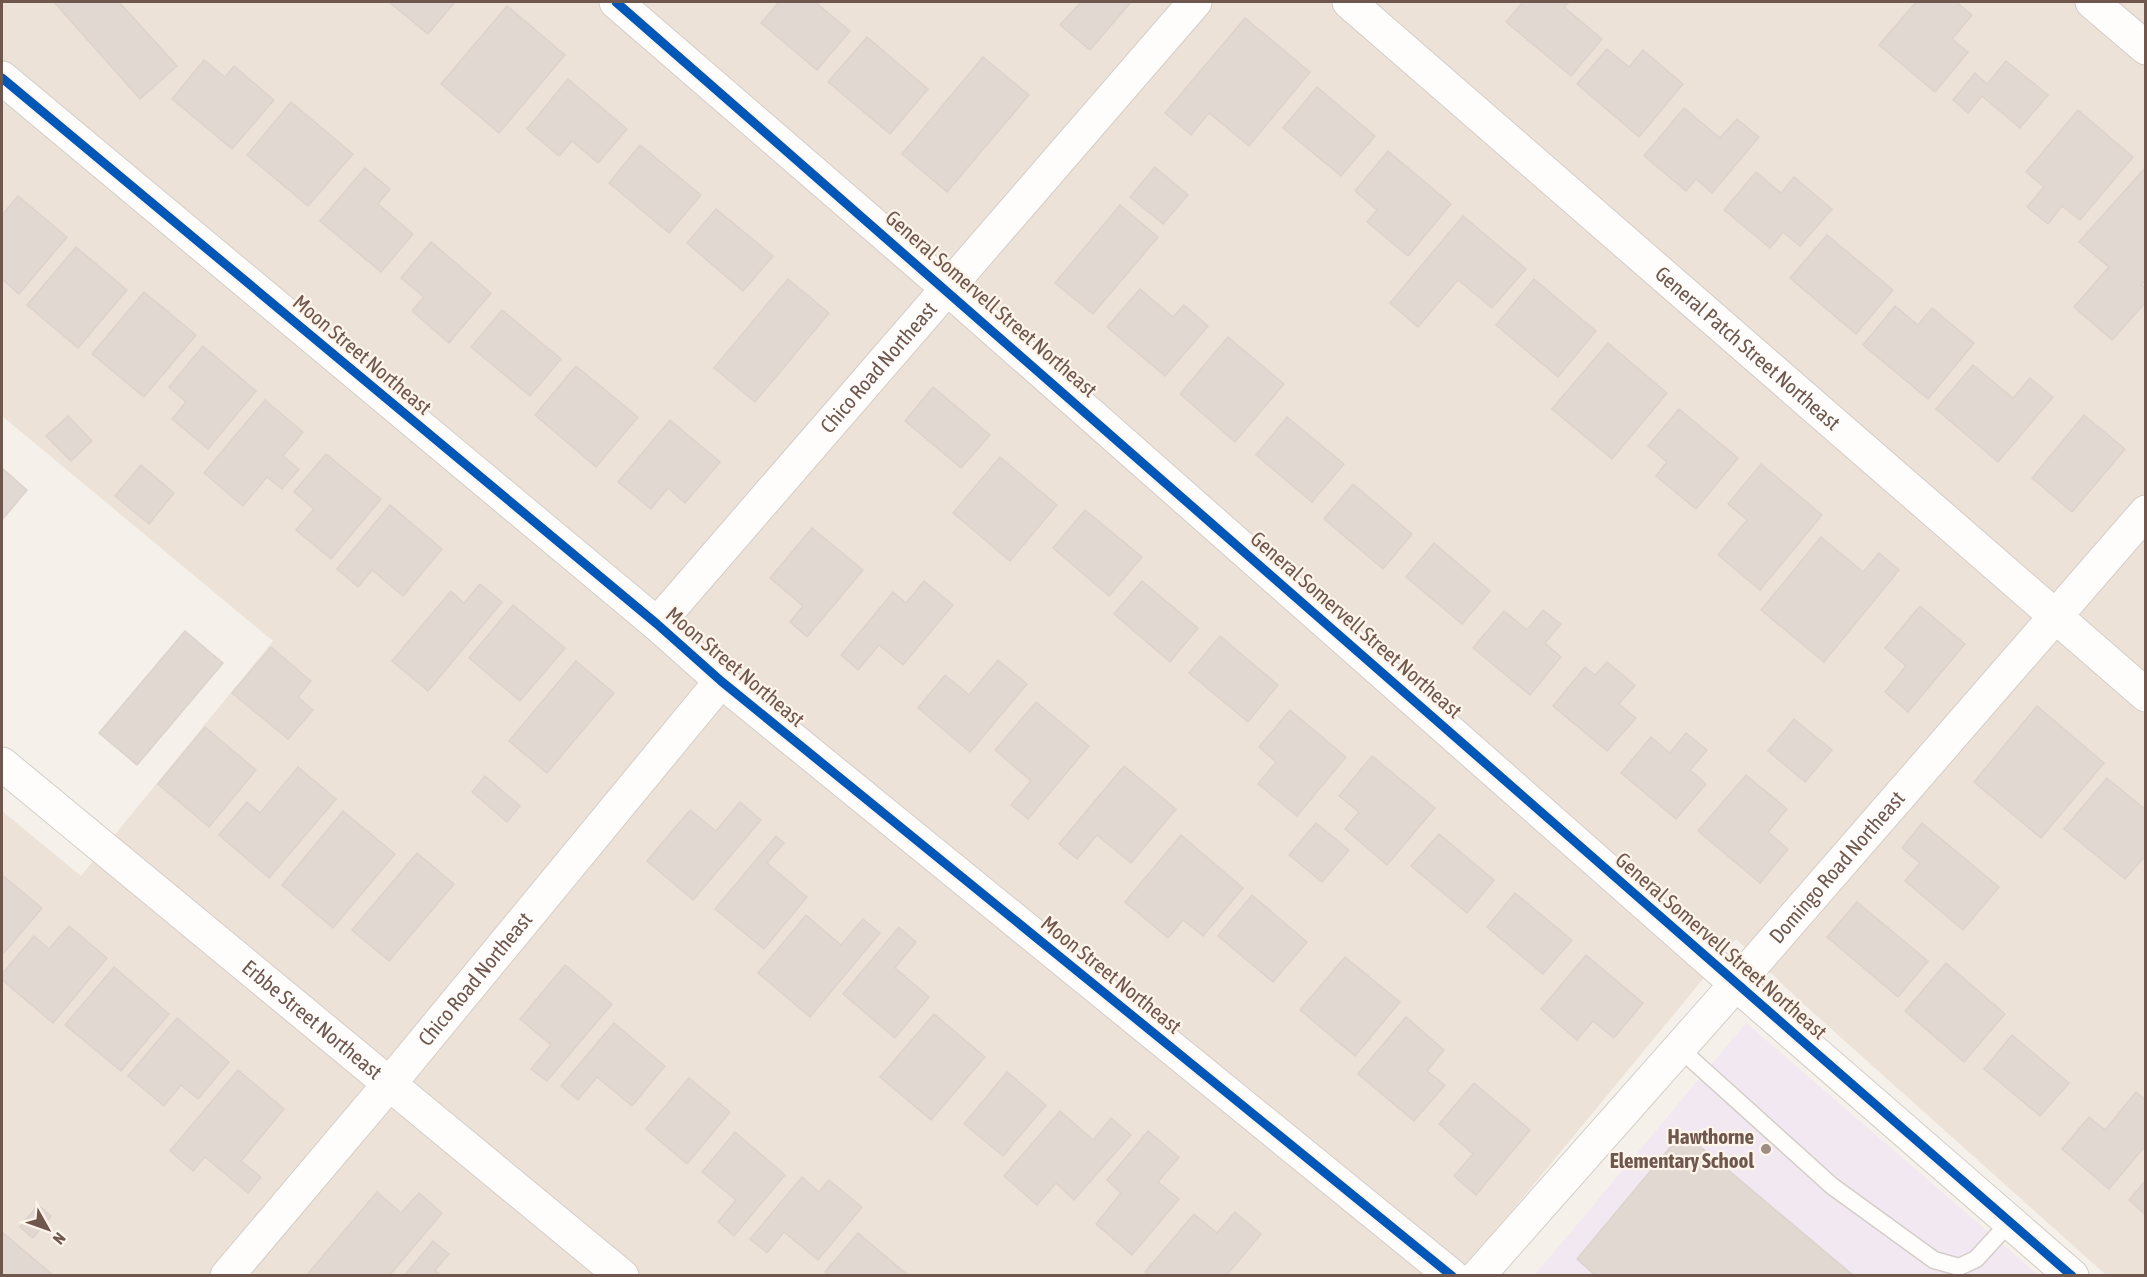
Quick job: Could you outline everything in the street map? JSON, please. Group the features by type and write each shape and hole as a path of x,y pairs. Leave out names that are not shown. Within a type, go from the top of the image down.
{"street":[{"name":"General Somervell Street Northeast","path":"616,2 947,288 1736,984 2072,1275"},
{"name":"Chico Road Northeast","path":"657,624 1195,2"},
{"name":"General Patch Street Northeast","path":"1349,2 2145,695"},
{"path":"2092,2 2145,48"},
{"name":"Moon Street Northeast","path":"2,78 657,624 721,681 1452,1275"},
{"name":"Domingo Road Northeast","path":"1478,1275 1736,984 2145,512"},
{"name":"Chico Road Northeast","path":"227,1275 390,1083 721,681"},
{"name":"Erbbe Street Northeast","path":"2,764 622,1275"}],"lane":[{"path":"1679,1048 1832,1185 1934,1260 1959,1268 1976,1259 2010,1222"}],"shaded area":[{"path":"2,2 2145,2 2145,1275 2106,1275 1799,1000 1736,939 1459,1275 2,1275 2,811 81,876 273,641 2,416"},
{"name":"Hawthorne Elementary School","path":"1746,1023 2038,1275 1534,1276"}],"building":[{"path":"54,2 119,2 177,66 140,99"},
{"path":"389,2 455,2 428,34"},
{"path":"779,2 815,2 850,31 817,70 761,23"},
{"path":"1081,2 1131,2 1090,50 1060,25"},
{"path":"1523,2 1569,2 1564,7 1602,39 1571,76 1506,22"},
{"path":"1916,2 1956,2 1972,15 1952,39 1968,52 1935,92 1879,45"},
{"path":"507,6 565,55 499,133 441,84"},
{"path":"1245,18 1310,72 1249,146 1209,113 1191,135 1165,113"},
{"path":"867,37 928,89 890,134 828,82"},
{"path":"1607,49 1629,67 1643,50 1683,84 1639,137 1577,84"},
{"path":"983,57 1029,95 947,192 902,154"},
{"path":"204,60 225,77 234,66 274,100 232,149 172,99"},
{"path":"2006,61 2048,95 2020,128 1982,96 1968,113 1953,100 1975,73 1987,84"},
{"path":"568,79 627,129 598,163 572,141 559,156 527,129"},
{"path":"1317,87 1375,136 1341,176 1283,128"},
{"path":"291,102 353,154 308,206 247,155"},
{"path":"1684,108 1720,138 1737,119 1759,137 1712,193 1696,179 1686,191 1644,156"},
{"path":"2078,110 2133,157 2080,220 2062,206 2048,224 2027,207 2044,187 2026,172"},
{"path":"640,145 701,195 669,233 609,183"},
{"path":"1388,151 1451,204 1408,256 1367,222 1377,210 1355,191"},
{"path":"1155,167 1188,195 1163,224 1130,197"},
{"path":"2146,167 2146,280 2141,285 2146,288 2146,302 2112,340 2074,307 2109,267 2079,242"},
{"path":"365,168 390,189 378,204 413,234 381,272 320,221"},
{"path":"1756,172 1781,193 1794,177 1832,209 1800,246 1783,232 1770,248 1724,210"},
{"path":"18,196 67,237 19,294 2,279 2,215"},
{"path":"1120,205 1158,237 1093,314 1055,283"},
{"path":"716,209 773,256 743,291 687,243"},
{"path":"1463,216 1526,269 1492,308 1458,280 1418,327 1390,303"},
{"path":"1827,235 1893,290 1856,334 1790,278"},
{"path":"431,242 491,293 449,343 412,311 424,297 401,278"},
{"path":"76,247 127,290 78,348 27,305"},
{"path":"788,279 829,313 755,402 714,368"},
{"path":"1534,279 1596,331 1558,377 1496,325"},
{"path":"1140,289 1173,317 1184,305 1208,326 1165,376 1107,327"},
{"path":"144,292 196,335 144,397 92,354"},
{"path":"1895,306 1918,325 1932,308 1974,343 1928,399 1863,345"},
{"path":"502,310 561,359 530,396 471,347"},
{"path":"1228,337 1284,384 1235,442 1180,394"},
{"path":"1608,343 1667,393 1612,459 1552,409"},
{"path":"203,346 256,391 208,449 172,419 186,402 169,387"},
{"path":"1973,365 2013,398 2030,378 2053,397 1998,462 1936,409"},
{"path":"576,366 638,417 596,467 535,415"},
{"path":"933,387 990,435 961,468 905,421"},
{"path":"265,400 303,432 283,456 299,469 282,489 267,477 243,506 204,473"},
{"path":"1679,409 1738,458 1696,509 1656,476 1667,462 1648,446"},
{"path":"2084,415 2125,449 2072,512 2032,478"},
{"path":"68,416 92,441 71,461 46,436"},
{"path":"1287,417 1344,464 1312,502 1256,455"},
{"path":"670,420 720,462 685,503 668,488 651,509 618,482"},
{"path":"326,454 381,499 331,559 296,530 314,509 294,492"},
{"path":"1000,457 1057,505 1010,561 953,513"},
{"path":"1761,464 1822,515 1760,590 1718,555 1747,520 1728,504"},
{"path":"141,465 174,493 149,524 115,496"},
{"path":"2,468 27,490 2,520"},
{"path":"1353,484 1412,534 1383,569 1324,519"},
{"path":"390,505 442,549 403,596 372,570 358,587 337,569"},
{"path":"1085,510 1142,557 1109,596 1053,548"},
{"path":"812,528 863,570 807,637 790,622 803,606 770,578"},
{"path":"1821,537 1863,572 1879,553 1899,570 1824,662 1761,610"},
{"path":"1434,543 1490,591 1462,624 1406,577"},
{"path":"924,581 953,605 903,665 879,645 858,670 841,655 893,592 906,603"},
{"path":"1142,581 1198,628 1170,662 1114,614"},
{"path":"480,584 502,602 428,691 392,661 451,591 464,603"},
{"path":"513,605 565,648 520,701 469,658"},
{"path":"1920,606 1965,644 1908,712 1885,692 1906,666 1885,648"},
{"path":"1543,610 1561,624 1545,643 1561,657 1530,695 1473,648 1504,611 1527,630"},
{"path":"185,631 223,663 137,765 99,733"},
{"path":"1220,636 1278,685 1248,722 1189,673"},
{"path":"271,647 311,681 298,697 313,710 288,739 232,693"},
{"path":"998,660 1027,684 970,752 918,708 945,675 969,695"},
{"path":"576,661 614,693 547,773 509,741"},
{"path":"1607,662 1635,685 1619,704 1636,718 1607,751 1553,706 1585,667 1595,675"},
{"path":"1036,702 1089,746 1028,819 1011,805 1031,781 995,750"},
{"path":"2037,706 2104,763 2041,838 1974,782"},
{"path":"1290,710 1346,757 1297,816 1258,784 1276,762 1259,747"},
{"path":"1794,719 1832,750 1805,782 1768,751"},
{"path":"205,727 256,770 209,827 158,784"},
{"path":"1686,733 1707,750 1690,770 1706,784 1676,819 1621,773 1651,737 1670,753"},
{"path":"1372,756 1435,808 1387,865 1345,829 1359,812 1339,796"},
{"path":"1124,766 1176,809 1131,863 1097,835 1077,859 1059,844"},
{"path":"298,767 336,799 269,878 219,835 247,802 260,813"},
{"path":"1746,775 1787,809 1768,832 1788,849 1760,883 1698,831"},
{"path":"485,776 520,806 507,822 472,792"},
{"path":"2107,778 2146,810 2146,855 2125,879 2064,829"},
{"path":"740,802 761,820 693,900 647,861 690,810 716,831"},
{"path":"343,811 395,854 333,928 282,885"},
{"path":"1316,823 1349,850 1322,882 1289,855"},
{"path":"1922,823 1999,887 1963,930 1905,881 1920,863 1902,848"},
{"path":"1439,834 1494,880 1467,913 1411,866"},
{"path":"1181,835 1243,888 1203,936 1183,920 1168,938 1125,902"},
{"path":"776,836 784,843 767,863 807,897 764,949 715,909"},
{"path":"417,853 454,884 389,961 352,930"},
{"path":"2,875 42,908 4,953 2,951"},
{"path":"1515,893 1572,940 1543,974 1487,927"},
{"path":"1252,895 1307,942 1273,982 1218,936"},
{"path":"1857,902 1928,961 1898,997 1827,937"},
{"path":"806,915 841,945 863,919 880,933 810,1017 758,973"},
{"path":"69,926 107,958 53,1023 2,980 2,974 34,936 49,949"},
{"path":"899,927 916,942 895,968 929,997 895,1038 843,994"},
{"path":"1586,955 1643,1003 1614,1038 1593,1021 1577,1040 1541,1009"},
{"path":"1345,957 1400,1002 1355,1056 1300,1010"},
{"path":"1946,963 2005,1014 1964,1062 1905,1011"},
{"path":"565,965 612,1004 547,1081 531,1069 551,1045 520,1019"},
{"path":"114,967 169,1014 121,1071 65,1025"},
{"path":"934,1014 985,1057 931,1120 880,1077"},
{"path":"1406,1017 1444,1050 1427,1071 1445,1085 1414,1121 1358,1074"},
{"path":"177,1018 229,1062 198,1099 181,1085 164,1106 128,1076"},
{"path":"614,1023 665,1066 632,1106 597,1077 578,1100 561,1086"},
{"path":"2012,1035 2069,1083 2040,1116 1984,1069"},
{"path":"238,1070 284,1109 241,1161 261,1177 248,1193 205,1157 193,1171 170,1151"},
{"path":"1007,1072 1046,1105 1003,1156 964,1124"},
{"path":"689,1078 730,1112 687,1164 646,1129"},
{"path":"1474,1083 1530,1130 1476,1195 1454,1176 1473,1154 1439,1124"},
{"path":"2136,1092 2146,1100 2146,1145 2109,1189 2062,1149 2089,1117 2105,1130"},
{"path":"1060,1111 1093,1140 1111,1118 1131,1135 1074,1200 1056,1183 1037,1205 1004,1176"},
{"path":"1148,1131 1179,1157 1158,1182 1179,1199 1132,1255 1096,1224 1121,1193 1107,1180"},
{"path":"735,1132 785,1175 734,1236 718,1222 736,1200 702,1172"},
{"path":"1683,1132 1854,1276 1596,1276 1577,1259"},
{"path":"802,1177 819,1192 829,1180 862,1207 818,1260 784,1232 767,1253 750,1239"},
{"path":"2146,1180 2146,1215 2129,1200"},
{"path":"377,1192 401,1213 419,1193 442,1213 389,1276 306,1276"},
{"path":"38,1205 51,1216 33,1238 20,1227"},
{"path":"1235,1212 1261,1234 1226,1276 1149,1276 1145,1272 1194,1214 1217,1233"},
{"path":"2,1232 54,1276 2,1276"},
{"path":"858,1233 909,1276 830,1276 825,1272"},
{"path":"433,1241 449,1254 435,1270 441,1276 404,1276"}],"cycle path":[{"path":"616,2 2072,1276"},
{"path":"2,78 657,624 721,681 1452,1276"}],"place":[{"name":"Hawthorne Elementary School","path":"1766,1149"}]}
